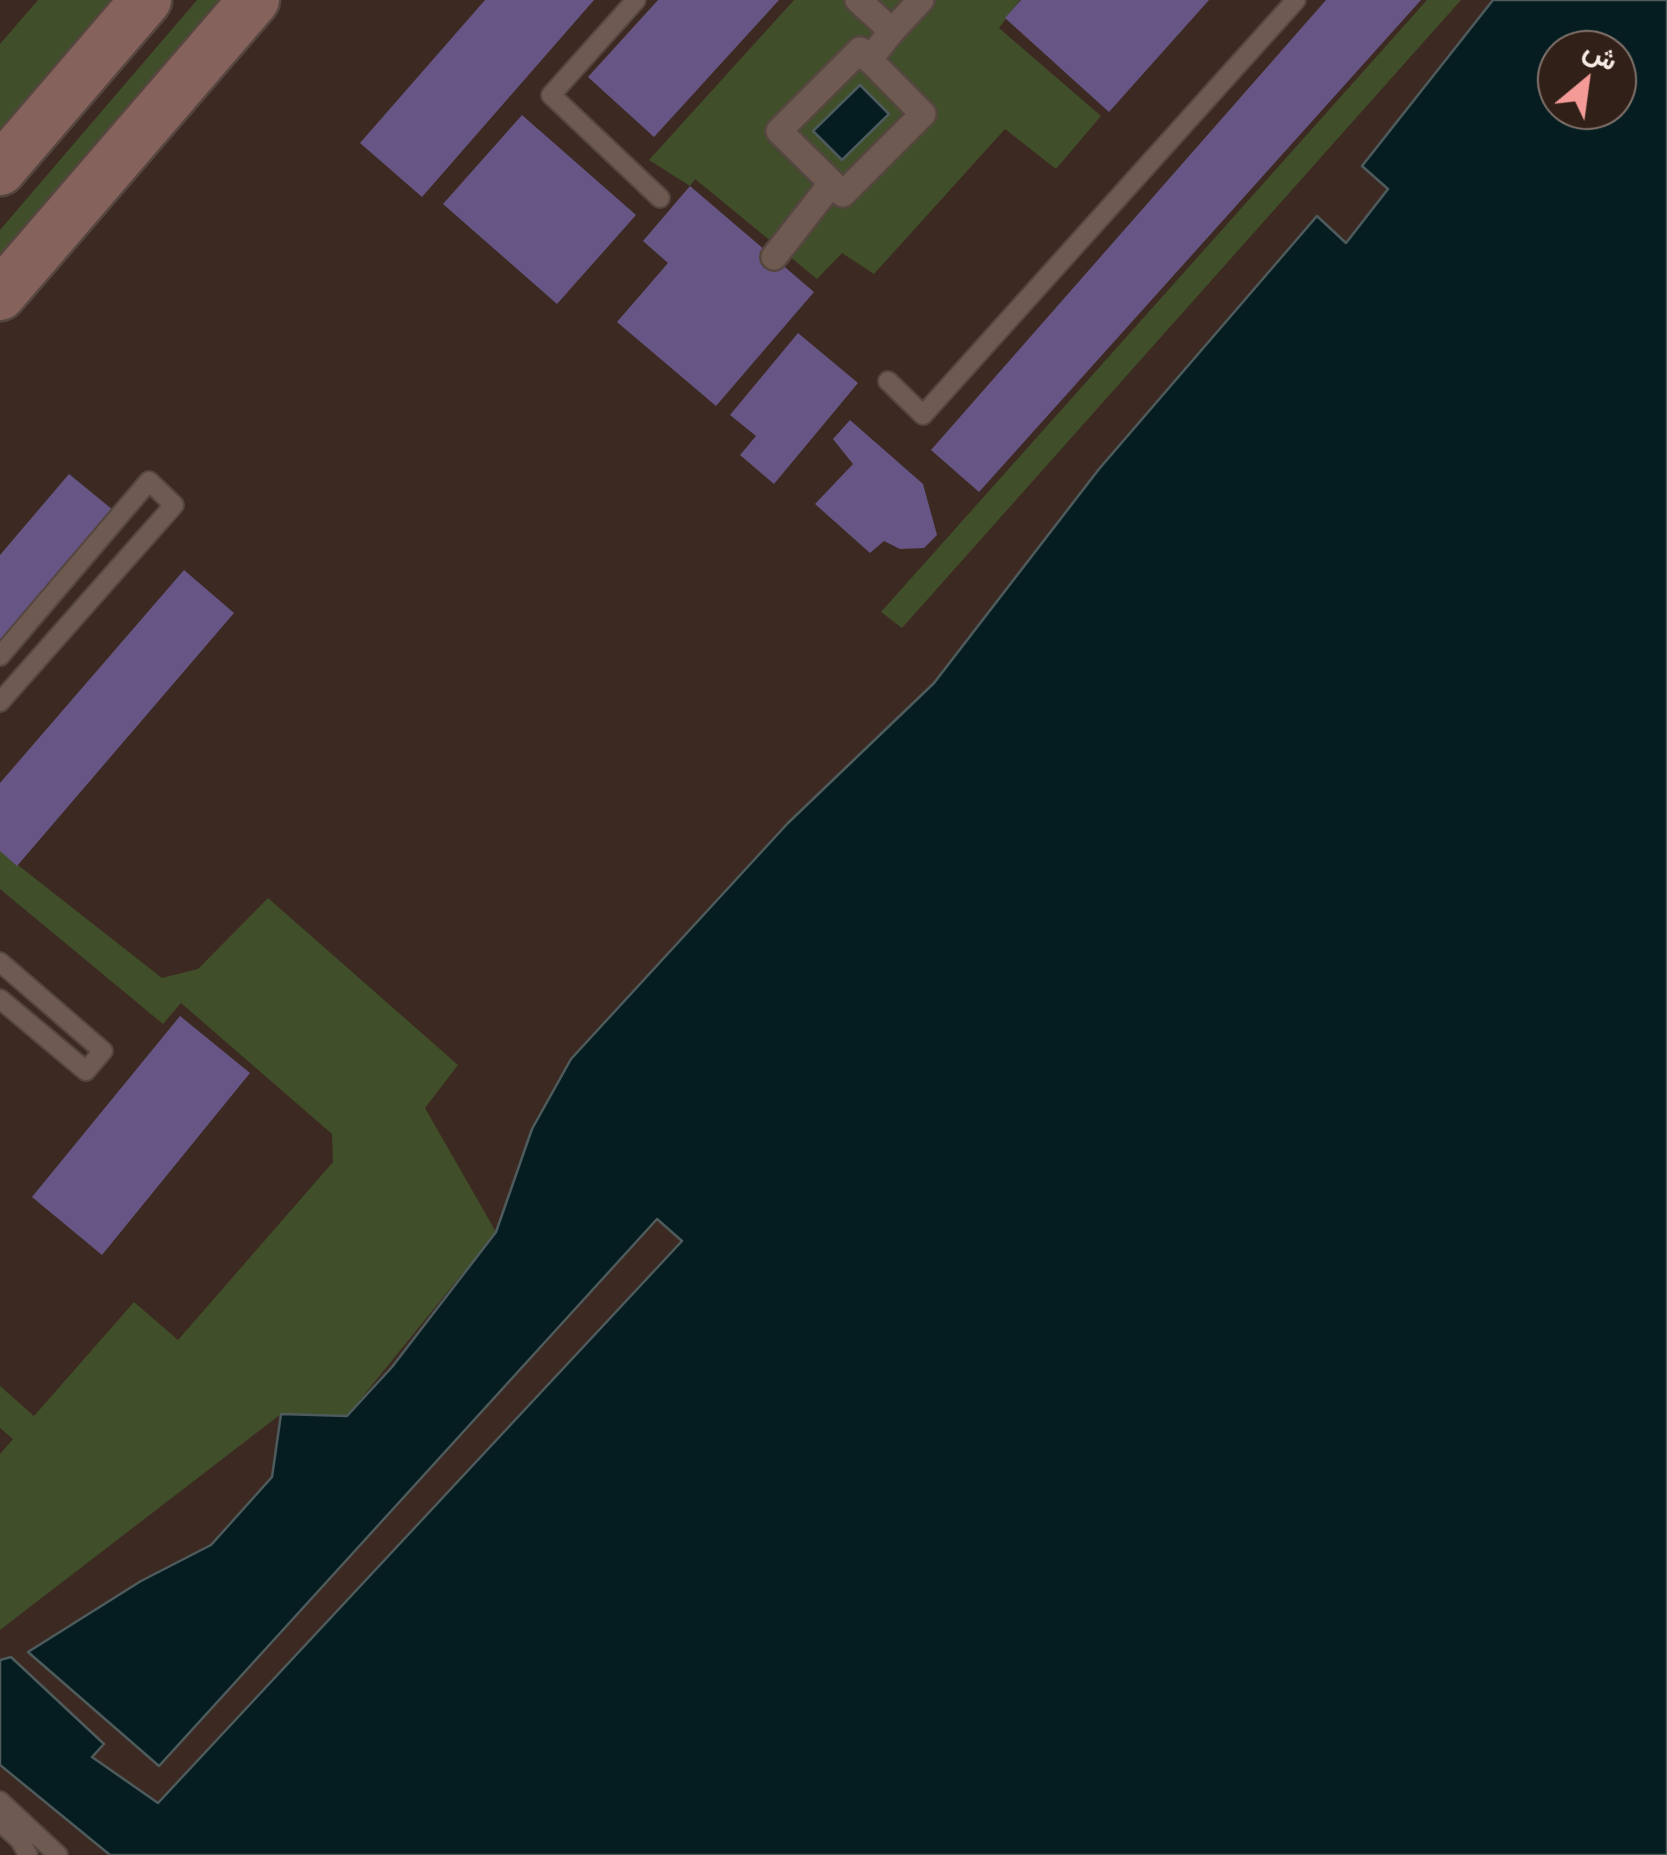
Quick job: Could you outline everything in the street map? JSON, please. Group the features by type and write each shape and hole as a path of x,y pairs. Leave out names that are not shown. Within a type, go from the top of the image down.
{"main road":[{"path":"0,170 146,0"},
{"path":"0,295 254,0"}],"street":[{"path":"858,0 892,31"},
{"path":"869,60 921,0"},
{"path":"860,50 869,60 924,114 842,194 778,131 860,50"},
{"path":"774,257 832,184"}],"lane":[{"path":"636,0 552,96 660,198"},
{"path":"888,381 923,414 1296,0"},
{"path":"0,656 149,482 174,504 0,702"},
{"path":"0,962 102,1051 86,1071 0,999"},
{"path":"0,1801 58,1855"},
{"path":"0,1822 20,1840 28,1855"}],"green space":[{"path":"38,0 125,0 0,147 0,44"},
{"path":"197,0 246,0 0,288 0,230"},
{"path":"794,0 1020,0 999,28 1101,116 1056,169 1005,129 874,274 842,253 817,279 695,179 690,186 649,160"},
{"path":"1427,0 1461,0 902,628 881,612"},
{"path":"0,851 162,978 198,969 268,898 458,1065 425,1108 496,1232 347,1416 281,1414 0,1630 0,1454 13,1439 0,1428 0,1386 34,1416 134,1302 178,1340 333,1162 332,1134 181,1003 163,1024 0,889"}],"water":[{"path":"1493,0 1667,0 1667,1855 110,1855 0,1765 0,1660 11,1657 104,1744 92,1757 158,1803 682,1241 657,1219 159,1766 28,1652 141,1581 211,1545 272,1477 281,1414 347,1416 392,1367 496,1232 532,1129 571,1059 788,823 934,683 1099,469 1317,216 1346,243 1388,189 1362,166"},
{"path":"860,85 889,114 842,160 813,131"}],"building":[{"path":"485,0 594,0 422,197 360,143"},
{"path":"658,0 779,0 654,137 588,77"},
{"path":"1021,0 1209,0 1109,112 1005,18"},
{"path":"1326,0 1421,0 979,492 931,450"},
{"path":"522,115 636,215 557,304 443,204"},
{"path":"690,186 814,292 716,406 617,322 668,263 643,241"},
{"path":"798,333 858,383 774,484 740,455 756,436 730,415"},
{"path":"850,420 923,484 937,535 924,548 900,549 884,541 870,553 815,504 853,464 833,439"},
{"path":"69,474 113,510 0,643 0,555"},
{"path":"184,570 234,613 17,866 0,851 0,783"},
{"path":"180,1016 250,1073 102,1255 32,1197"}]}
